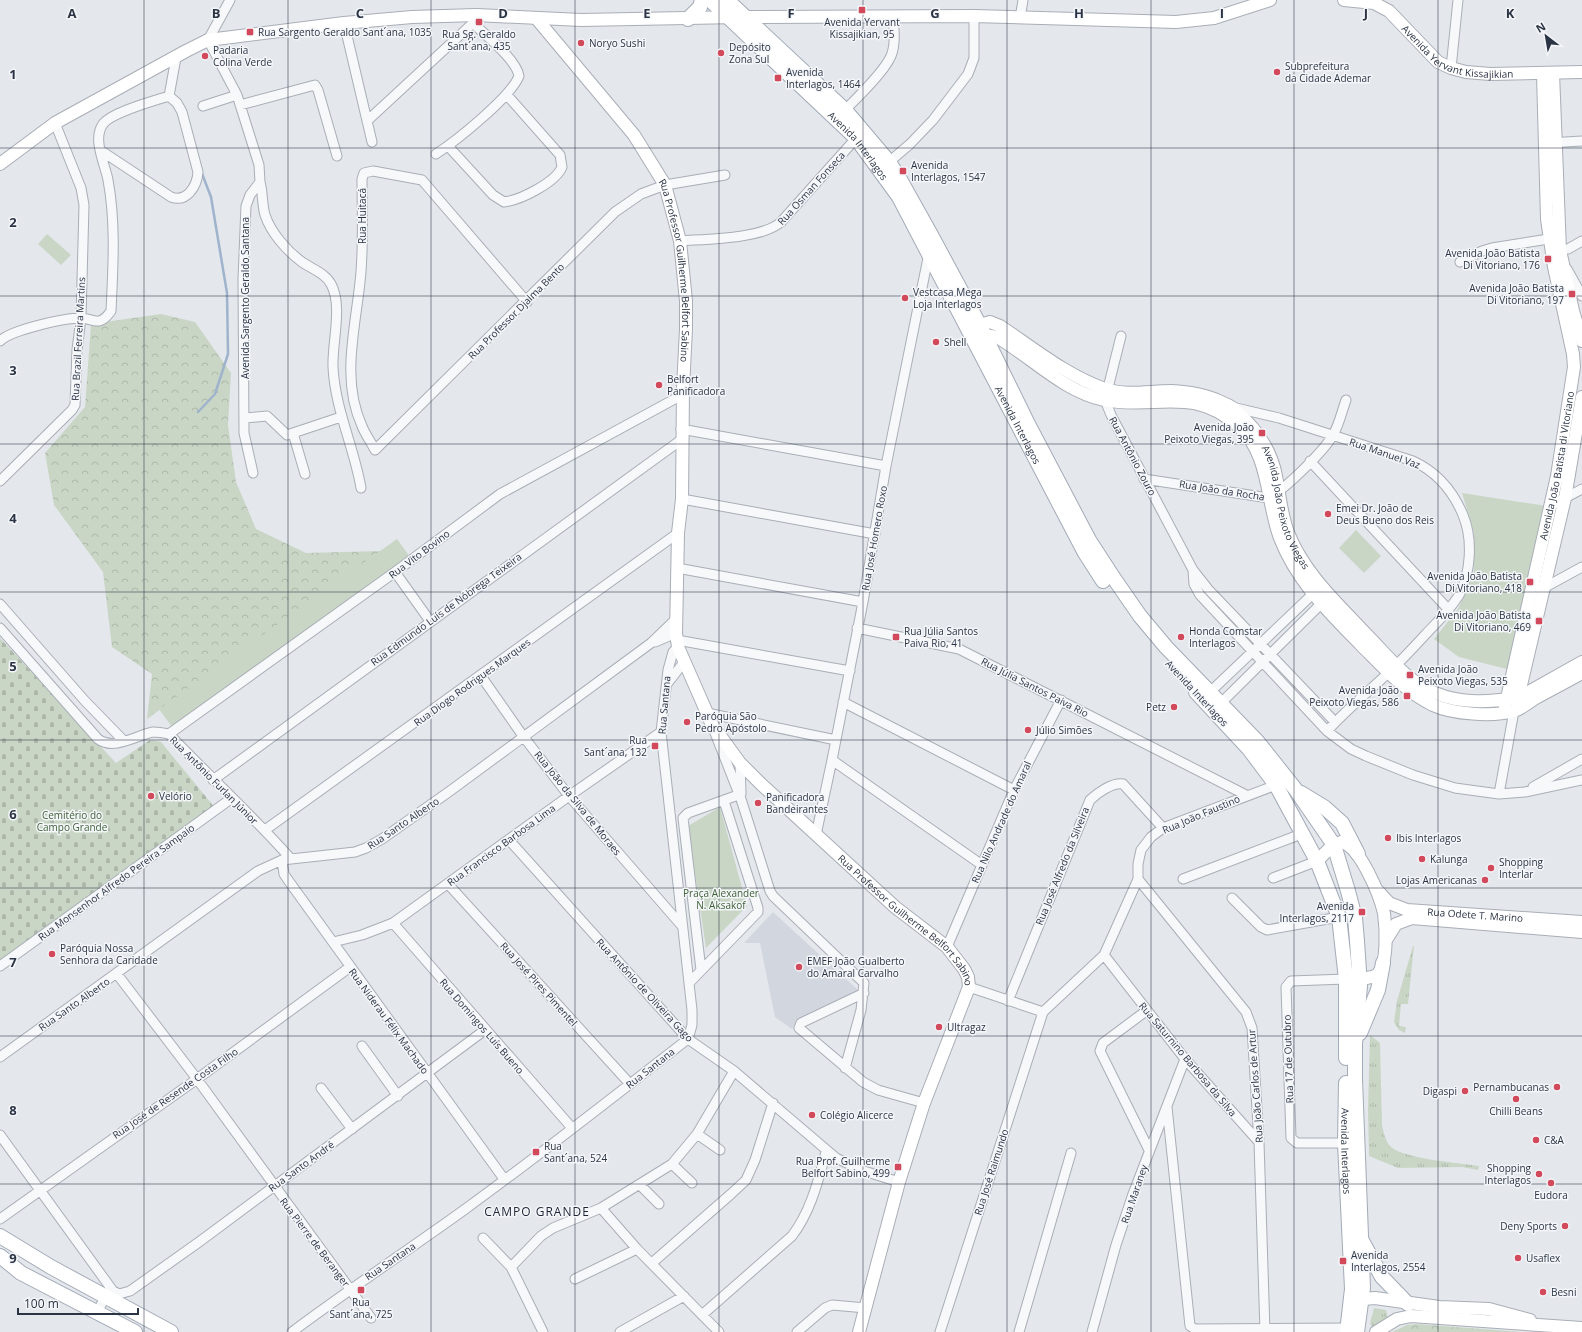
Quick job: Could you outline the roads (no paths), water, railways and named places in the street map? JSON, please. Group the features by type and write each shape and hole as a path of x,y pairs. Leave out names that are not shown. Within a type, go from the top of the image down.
{"main road":[{"path":"688,19 700,7 702,0"},
{"name":"Avenida Interlagos","path":"710,0 860,134 889,162 898,176 1085,553 1104,582 1156,650 1249,749 1276,785 1304,833 1317,861 1339,918 1346,974 1345,1143 1357,1298"},
{"name":"Avenida Interlagos","path":"727,0 845,110 932,247"},
{"name":"Avenida Interlagos","path":"976,332 1023,414 1089,540 1140,616 1166,647 1209,693 1257,741 1296,790 1334,845 1355,918 1360,980 1355,1044 1360,1237 1357,1298 1351,1331"},
{"path":"1296,790 1324,807 1342,823 1358,854"},
{"path":"1355,1044 1378,990 1383,963"},
{"path":"0,1236 45,1264 110,1294 171,1332"},
{"path":"1360,1237 1378,1272 1408,1304"},
{"path":"0,1256 21,1273 135,1332"}],"street":[{"path":"208,40 230,0"},
{"path":"1020,18 1023,0"},
{"path":"0,164 55,123 208,40 344,23 412,17 474,19 536,18 581,20 728,17 974,16 1176,22 1214,18 1264,0"},
{"name":"Avenida Yervant Kissajikian","path":"1344,0 1374,3 1389,11 1438,62 1451,68 1474,73 1548,74 1582,72"},
{"path":"1451,68 1458,0"},
{"path":"845,110 874,79 890,58 893,41 893,16"},
{"path":"889,162 910,144 933,120 968,74 974,58 974,16"},
{"name":"Rua Professor Guilherme Belfort Sabino","path":"536,18 634,135 665,185 680,241 686,301 686,329 681,434 682,499 678,533 677,640 684,662 709,718 740,763 760,784 895,907 947,947 968,977 969,987 924,1103 899,1182 859,1332"},
{"path":"436,154 448,146 507,95 519,76 518,70 474,19"},
{"path":"367,121 474,19"},
{"path":"344,23 372,142"},
{"path":"208,40 237,95 259,165 265,214 276,235 289,250 302,262 326,277 334,291 336,317 333,368 335,391 341,417 357,465 361,488"},
{"path":"169,96 176,58"},
{"name":"Avenida João Batista di Vitoriano","path":"1548,74 1555,244 1575,325 1582,341"},
{"path":"240,105 315,85 318,90 337,156"},
{"path":"203,106 237,95"},
{"path":"448,146 493,195 504,202 522,198 556,176 562,167 560,155 507,95"},
{"path":"100,150 171,197 178,200 185,198 195,186 198,172 182,112 177,103 169,96"},
{"path":"0,341 16,331 81,318 100,321 107,317 111,311 113,212 108,180 100,150 99,134 101,126 107,119 169,96"},
{"name":"Rua Brazil Ferreira Martins","path":"0,481 74,408 77,350 81,318 84,197 55,123"},
{"name":"Rua Osman Fonseca","path":"680,241 748,235 770,230 781,222 860,134"},
{"path":"1551,143 1582,141"},
{"name":"Rua Huitacá","path":"375,450 362,426 352,383 350,361 360,281 363,242 362,179 364,173 373,171 422,180 527,302"},
{"name":"Rua Professor Djalma Bento","path":"375,450 527,302 616,212 641,194 665,185 725,175"},
{"name":"Avenida Sargento Geraldo Santana","path":"253,473 247,448 245,418 243,279 246,206 250,195 260,182"},
{"path":"1460,262 1487,249 1555,244 1568,249 1582,241"},
{"name":"Avenida João Batista di Vitoriano","path":"1511,705 1530,595 1550,506 1574,367 1575,325 1563,263 1555,244"},
{"name":"Rua José Homero Roxo","path":"816,835 850,671 886,466 932,247"},
{"path":"1563,263 1582,296"},
{"name":"Avenida João Peixoto Viegas","path":"976,332 992,335 1002,340 1068,386 1083,393 1106,395 1128,393 1187,393 1206,396 1232,407 1256,431 1272,460 1274,495 1280,538 1300,578 1316,590 1392,669 1418,684 1447,697 1511,705 1582,673"},
{"path":"1106,395 1121,336"},
{"name":"Rua Vito Bovino","path":"169,734 395,572 500,494 682,395"},
{"name":"Avenida João Peixoto Viegas","path":"1106,395 1130,402 1178,400 1212,408 1226,415 1241,428 1253,444 1274,495"},
{"name":"Rua Antônio Zouro","path":"1106,395 1144,479 1193,570 1208,588 1335,722"},
{"name":"Rua João da Rocha","path":"1144,479 1274,495 1310,461 1334,435 1346,400"},
{"path":"1568,408 1582,402"},
{"name":"Avenida João Batista di Vitoriano","path":"1511,705 1543,589 1565,498 1582,402"},
{"name":"Rua Manuel Vaz","path":"1232,407 1279,418 1413,461 1424,466 1440,480 1458,503 1466,521 1468,540 1468,570 1458,595 1449,610 1392,669 1335,722 1328,731"},
{"path":"245,418 267,416 273,420 282,432 287,435 341,417"},
{"path":"293,434 305,474"},
{"path":"681,434 886,466"},
{"name":"Rua Edmundo Luís de Nóbrega Teixeira","path":"213,780 681,434"},
{"path":"1310,461 1449,610"},
{"path":"1550,506 1582,489"},
{"path":"682,499 875,534"},
{"name":"Rua Diogo Rodrigues Marques","path":"265,830 678,533"},
{"path":"1530,595 1582,567"},
{"path":"677,568 863,602"},
{"name":"Rua Antônio Zouro","path":"1193,570 1194,584 1198,592 1328,731 1351,749 1413,775 1455,788 1476,792 1500,794 1525,792 1580,780"},
{"path":"395,572 430,621"},
{"path":"1209,693 1316,590"},
{"path":"1220,704 1325,600"},
{"path":"0,604 124,742"},
{"name":"Rua Santo Alberto","path":"0,1057 258,871 286,860 355,852 366,848 450,791 652,642 676,619"},
{"name":"Rua Antônio Furlan Júnior","path":"0,628 98,739 107,743 124,742 152,732 169,734 213,780 265,830 286,860"},
{"name":"Rua Júlia Santos Paiva Rio","path":"857,628 959,649 1246,795"},
{"path":"677,640 850,671"},
{"name":"Rua Santo Alberto","path":"652,642 677,640"},
{"name":"Rua Santana","path":"292,1332 350,1288 464,1210 688,1039 692,1017 661,732 668,670 677,640"},
{"path":"666,686 684,662"},
{"name":"Avenida João Peixoto Viegas","path":"1511,705 1582,662"},
{"path":"45,678 56,668"},
{"name":"Rua João da Silva de Moraes","path":"481,676 569,796 682,926"},
{"name":"Rua Nilo Andrade do Amaral","path":"947,947 1014,790 1061,700"},
{"path":"844,702 1014,790"},
{"path":"1500,794 1511,705"},
{"path":"709,718 836,740"},
{"path":"709,718 740,796 768,887 773,896 864,983 861,1010 845,1068"},
{"name":"Rua Francisco Barbosa Lima","path":"332,942 362,935 393,923 569,796 661,732"},
{"path":"1525,792 1582,759"},
{"path":"832,760 982,865"},
{"path":"740,763 740,796"},
{"path":"1569,766 1580,780"},
{"name":"Rua José Alfredo da Silveira","path":"1008,1001 1090,800 1118,784 1123,784 1163,828"},
{"name":"Rua João Faustino","path":"1043,1012 1104,955 1138,879 1138,864 1141,850 1151,837 1163,828 1246,795 1276,785"},
{"path":"701,970 683,818 688,813 740,796"},
{"name":"Rua Monsenhor Alfredo Pereira Sampaio","path":"0,966 232,798"},
{"path":"689,983 758,912 724,801"},
{"path":"1183,879 1304,833"},
{"name":"Rua Antônio de Oliveira Gago","path":"509,840 688,1039 734,1071 826,1152 843,1162 899,1182"},
{"path":"1273,878 1317,861 1334,845 1341,842 1346,843 1358,854 1375,888 1384,914 1386,940 1383,963 1377,975 1360,980 1352,978 1346,974"},
{"name":"Rua Niderau Félix Machado","path":"286,860 284,874 288,880 504,1179"},
{"name":"Rua João Carlos de Artur","path":"1138,879 1246,1012 1250,1020 1254,1037 1265,1330"},
{"name":"Rua José Pires Pimentel","path":"448,884 630,1084"},
{"name":"Rua Odete T. Marino","path":"1375,888 1389,903 1407,910 1582,922"},
{"path":"1232,898 1261,927 1267,930 1339,918"},
{"name":"Rua Odete T. Marino","path":"1386,940 1396,924 1412,918 1582,932"},
{"name":"Rua Domingos Luís Bueno","path":"393,923 572,1128"},
{"name":"Rua Saturnino Barbosa da Silva","path":"1104,955 1146,1011 1185,1059 1259,1142"},
{"name":"Rua José de Resende Costa Filho","path":"0,1219 197,1079 350,967"},
{"name":"Rua Pierre de Beranger","path":"117,974 197,1079 273,1186 371,1318"},
{"name":"Rua 17 de Outubro","path":"1345,1143 1298,1143 1291,1138 1286,987 1291,981 1346,974"},
{"path":"969,987 1043,1012"},
{"path":"864,993 801,1023 798,1027 863,1082 878,1090 924,1103"},
{"path":"1146,1011 1103,1043 1100,1051 1149,1150"},
{"name":"Rua José Raimundo","path":"940,1332 1043,1012"},
{"name":"Rua Santo André","path":"110,1294 119,1294 130,1290 199,1242 486,1030"},
{"path":"362,1046 398,1096"},
{"name":"Rua Maraney","path":"1092,1332 1116,1245 1149,1150 1185,1059"},
{"path":"511,1267 541,1236 553,1228 601,1208 672,1164 697,1134 734,1071"},
{"path":"321,1088 352,1129"},
{"path":"652,1263 732,1194 746,1180 755,1160 772,1103"},
{"path":"1167,1107 1188,1324 1195,1329 1351,1331"},
{"path":"0,1134 40,1190 110,1294 97,1312"},
{"path":"697,1134 720,1150"},
{"path":"702,1315 792,1236 809,1209 826,1152"},
{"path":"1019,1332 1071,1153"},
{"path":"672,1164 692,1183"},
{"path":"640,1185 659,1204"},
{"path":"601,1208 637,1249 719,1332"},
{"path":"483,1238 511,1267 543,1332"},
{"path":"574,1279 637,1249"},
{"path":"620,1332 684,1296"},
{"path":"1357,1298 1440,1307 1489,1309 1552,1326"},
{"path":"797,1332 832,1305 866,1308"},
{"path":"1376,1332 1397,1319 1411,1316 1492,1323 1582,1328"}],"waterway":[{"path":"198,412 215,394 228,354 227,293 211,197 201,171"}],"place":[{"name":"Avenida Yervant Kissajikian, 95","path":"862,10"},
{"name":"Rua Sg. Geraldo Sant´ana, 435","path":"479,22"},
{"name":"Rua Sargento Geraldo Sant´ana, 1035","path":"250,32"},
{"name":"Noryo Sushi","path":"581,43"},
{"name":"Depósito Zona Sul","path":"721,53"},
{"name":"Padaria Colina Verde","path":"205,56"},
{"name":"Subprefeitura da Cidade Ademar","path":"1277,72"},
{"name":"Avenida Interlagos, 1464","path":"778,78"},
{"name":"Avenida Interlagos, 1547","path":"903,171"},
{"name":"Avenida João Batista Di Vitoriano, 176","path":"1548,259"},
{"name":"Avenida João Batista Di Vitoriano, 197","path":"1572,294"},
{"name":"Vestcasa Mega Loja Interlagos","path":"905,298"},
{"name":"Shell","path":"936,342"},
{"name":"Belfort Panificadora","path":"659,385"},
{"name":"Avenida João Peixoto Viegas, 395","path":"1262,433"},
{"name":"Emei Dr. João de Deus Bueno dos Reis","path":"1328,514"},
{"name":"Avenida João Batista Di Vitoriano, 418","path":"1530,582"},
{"name":"Avenida João Batista Di Vitoriano, 469","path":"1539,621"},
{"name":"Rua Júlia Santos Paiva Rio, 41","path":"896,637"},
{"name":"Honda Comstar Interlagos","path":"1181,637"},
{"name":"Avenida João Peixoto Viegas, 535","path":"1410,675"},
{"name":"Avenida João Peixoto Viegas, 586","path":"1407,696"},
{"name":"Petz","path":"1174,707"},
{"name":"Paróquia São Pedro Apóstolo","path":"687,722"},
{"name":"Júlio Simões","path":"1028,730"},
{"name":"Rua Sant´ana, 132","path":"655,746"},
{"name":"Velório","path":"151,796"},
{"name":"Panificadora Bandeirantes","path":"758,803"},
{"name":"Ibis Interlagos","path":"1388,838"},
{"name":"Kalunga","path":"1422,859"},
{"name":"Shopping Interlar","path":"1491,868"},
{"name":"Lojas Americanas","path":"1485,880"},
{"name":"Avenida Interlagos, 2117","path":"1362,912"},
{"name":"Paróquia Nossa Senhora da Caridade","path":"52,954"},
{"name":"EMEF João Gualberto do Amaral Carvalho","path":"799,967"},
{"name":"Ultragaz","path":"939,1027"},
{"name":"Pernambucanas","path":"1557,1087"},
{"name":"Digaspi","path":"1465,1091"},
{"name":"Chilli Beans","path":"1516,1099"},
{"name":"Colégio Alicerce","path":"812,1115"},
{"name":"C&A","path":"1536,1140"},
{"name":"Rua Sant´ana, 524","path":"536,1152"},
{"name":"Rua Prof. Guilherme Belfort Sabino, 499","path":"898,1167"},
{"name":"Shopping Interlagos","path":"1539,1174"},
{"name":"Eudora","path":"1551,1183"},
{"name":"Deny Sports","path":"1565,1226"},
{"name":"Usaflex","path":"1518,1258"},
{"name":"Avenida Interlagos, 2554","path":"1343,1261"},
{"name":"Rua Sant´ana, 725","path":"361,1290"},
{"name":"Besni","path":"1543,1292"}],"district":[{"name":"CAMPO GRANDE","path":"537,1211"}],"park label":[{"name":"Cemitério do Campo Grande","path":"72,820"},
{"name":"Praça Alexander N. Aksakof","path":"721,898"}]}
